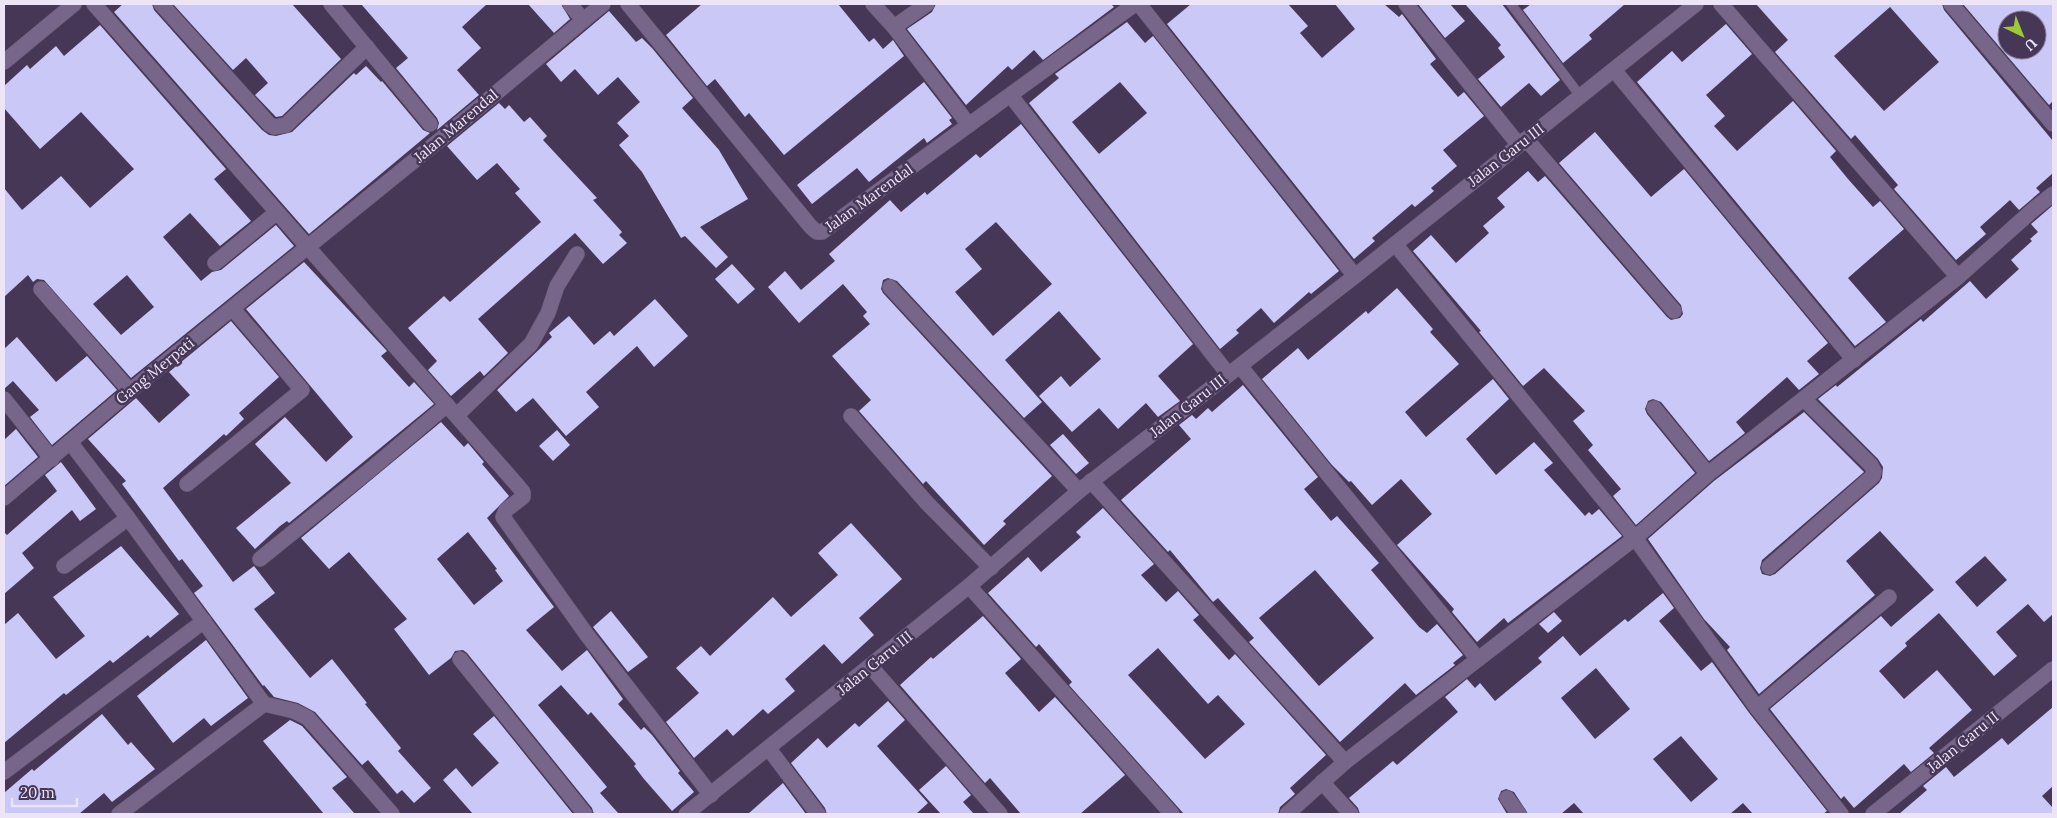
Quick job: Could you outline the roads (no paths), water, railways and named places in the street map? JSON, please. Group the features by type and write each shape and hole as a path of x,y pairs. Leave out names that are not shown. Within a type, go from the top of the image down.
{"street":[{"path":"4,62 74,4"},
{"path":"94,4 523,492 523,497 506,510 502,518 587,635 711,795"},
{"path":"161,4 269,124 274,127 286,125 367,47"},
{"path":"331,4 430,124"},
{"path":"570,4 584,20"},
{"name":"Jalan Marendal","path":"308,247 603,4"},
{"name":"Jalan Marendal","path":"628,4 817,232 827,230 1135,4"},
{"path":"875,4 969,125"},
{"path":"894,27 927,4"},
{"path":"1139,4 1355,276"},
{"path":"1406,4 1522,142 1674,311"},
{"name":"Jalan Garu III","path":"686,814 970,586 1079,491 1355,276 1696,4"},
{"path":"1721,4 1958,277"},
{"path":"1951,4 2053,124"},
{"path":"1614,70 1854,360"},
{"path":"1010,96 1234,370 1478,659"},
{"path":"1288,814 1345,762 1635,538 1708,474 1958,277 2053,194"},
{"path":"215,263 277,212"},
{"path":"1395,244 1635,538 1758,708 1841,814"},
{"name":"Gang Merpati","path":"4,498 130,391 308,247"},
{"path":"260,559 370,470 452,410 530,344 548,313 557,286 577,254"},
{"path":"890,287 1079,491"},
{"path":"41,289 130,391"},
{"path":"187,484 302,390 232,309"},
{"path":"4,399 52,459"},
{"path":"1769,567 1873,476 1874,471 1871,465 1804,399"},
{"path":"1654,408 1708,474"},
{"path":"851,416 927,503 991,568"},
{"path":"70,442 264,704 294,710 308,718 392,814"},
{"path":"1092,481 1345,762"},
{"path":"64,566 128,518"},
{"path":"970,586 1172,814"},
{"path":"1758,708 1889,597"},
{"path":"4,772 204,622"},
{"path":"460,659 585,814"},
{"path":"871,667 1000,814"},
{"name":"Jalan Garu II","path":"1873,814 2053,670"},
{"path":"119,814 264,704"},
{"path":"769,749 818,814"},
{"path":"1322,782 1351,814"},
{"path":"1507,798 1519,814"}],"lane":[{"path":"1511,4 1581,97"}]}
